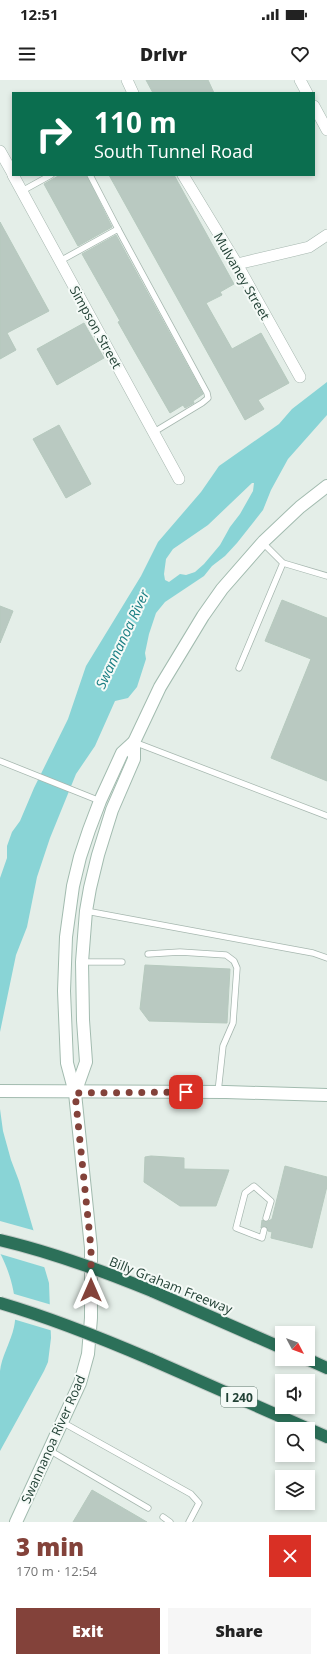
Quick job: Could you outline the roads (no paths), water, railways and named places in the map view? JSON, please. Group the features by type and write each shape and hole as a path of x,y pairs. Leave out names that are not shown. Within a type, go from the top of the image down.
{"highway":[{"name":"Billy Graham Freeway","path":"0,1240 40,1250 116,1276 275,1345"},
{"name":"I 240","path":"0,1303 32,1312 91,1334 327,1437"},
{"path":"315,1363 327,1368"}],"main road":[{"name":"Swannanoa River Road","path":"16,1522 80,1383 88,1354 91,1318 91,1248 75,1093 67,1063 64,991 66,937 70,900 80,857 100,801 122,753 134,742 160,687 203,616 222,589 263,543 300,508 327,486"},
{"name":"Swannanoa River Road","path":"75,1093 86,1062 83,1020 82,962 86,912 96,862 105,832 118,795 134,759 134,742"},
{"path":"0,1092 218,1092 327,1095"}],"street":[{"path":"127,80 133,92"},
{"path":"300,80 306,92"},
{"path":"315,108 327,130"},
{"name":"Simpson Street","path":"0,151 12,173"},
{"name":"Simpson Street","path":"14,176 179,479"},
{"name":"Mulvaney Street","path":"184,176 237,264 300,377"},
{"path":"237,264 309,247 327,235"}],"lane":[{"path":"22,192 49,176"},
{"path":"91,176 207,393 208,398 202,403 154,432"},
{"path":"60,261 118,229"},
{"path":"263,543 283,564 327,576"},
{"path":"239,668 283,564"},
{"path":"134,742 327,816"},
{"path":"0,761 100,801"},
{"path":"86,912 313,953 327,958"},
{"path":"148,954 180,952 226,955 234,961 237,968 233,1023 223,1046 218,1092"},
{"path":"82,962 122,962"},
{"path":"264,1230 262,1238 236,1228 245,1194 254,1186 271,1201 266,1218"},
{"path":"62,1422 192,1494 199,1503 189,1522"},
{"path":"49,1450 148,1508"},
{"path":"163,1517 170,1522"}],"water":[{"name":"Swannanoa River","path":"327,382 327,415 288,459 271,490 263,510 225,556 212,566 204,576 165,602 156,613 149,634 145,653 146,659 137,687 128,698 115,701 95,746 76,774 50,838 37,877 27,927 16,955 0,1032 0,878 7,858 7,846 12,832 20,821 34,788 68,719 86,666 141,576 158,542 201,492 219,466 279,424 292,409","holes":["252,483 254,483 253,491 240,514 230,527 220,545 204,564 195,572 186,575 180,574 169,582 165,580 164,574 166,559 173,549 208,525"]},
{"path":"0,1109 3,1131 11,1160 19,1181 49,1283 51,1338 48,1362 44,1371 0,1451 0,1371 14,1327 15,1299 11,1279 0,1253"}]}
